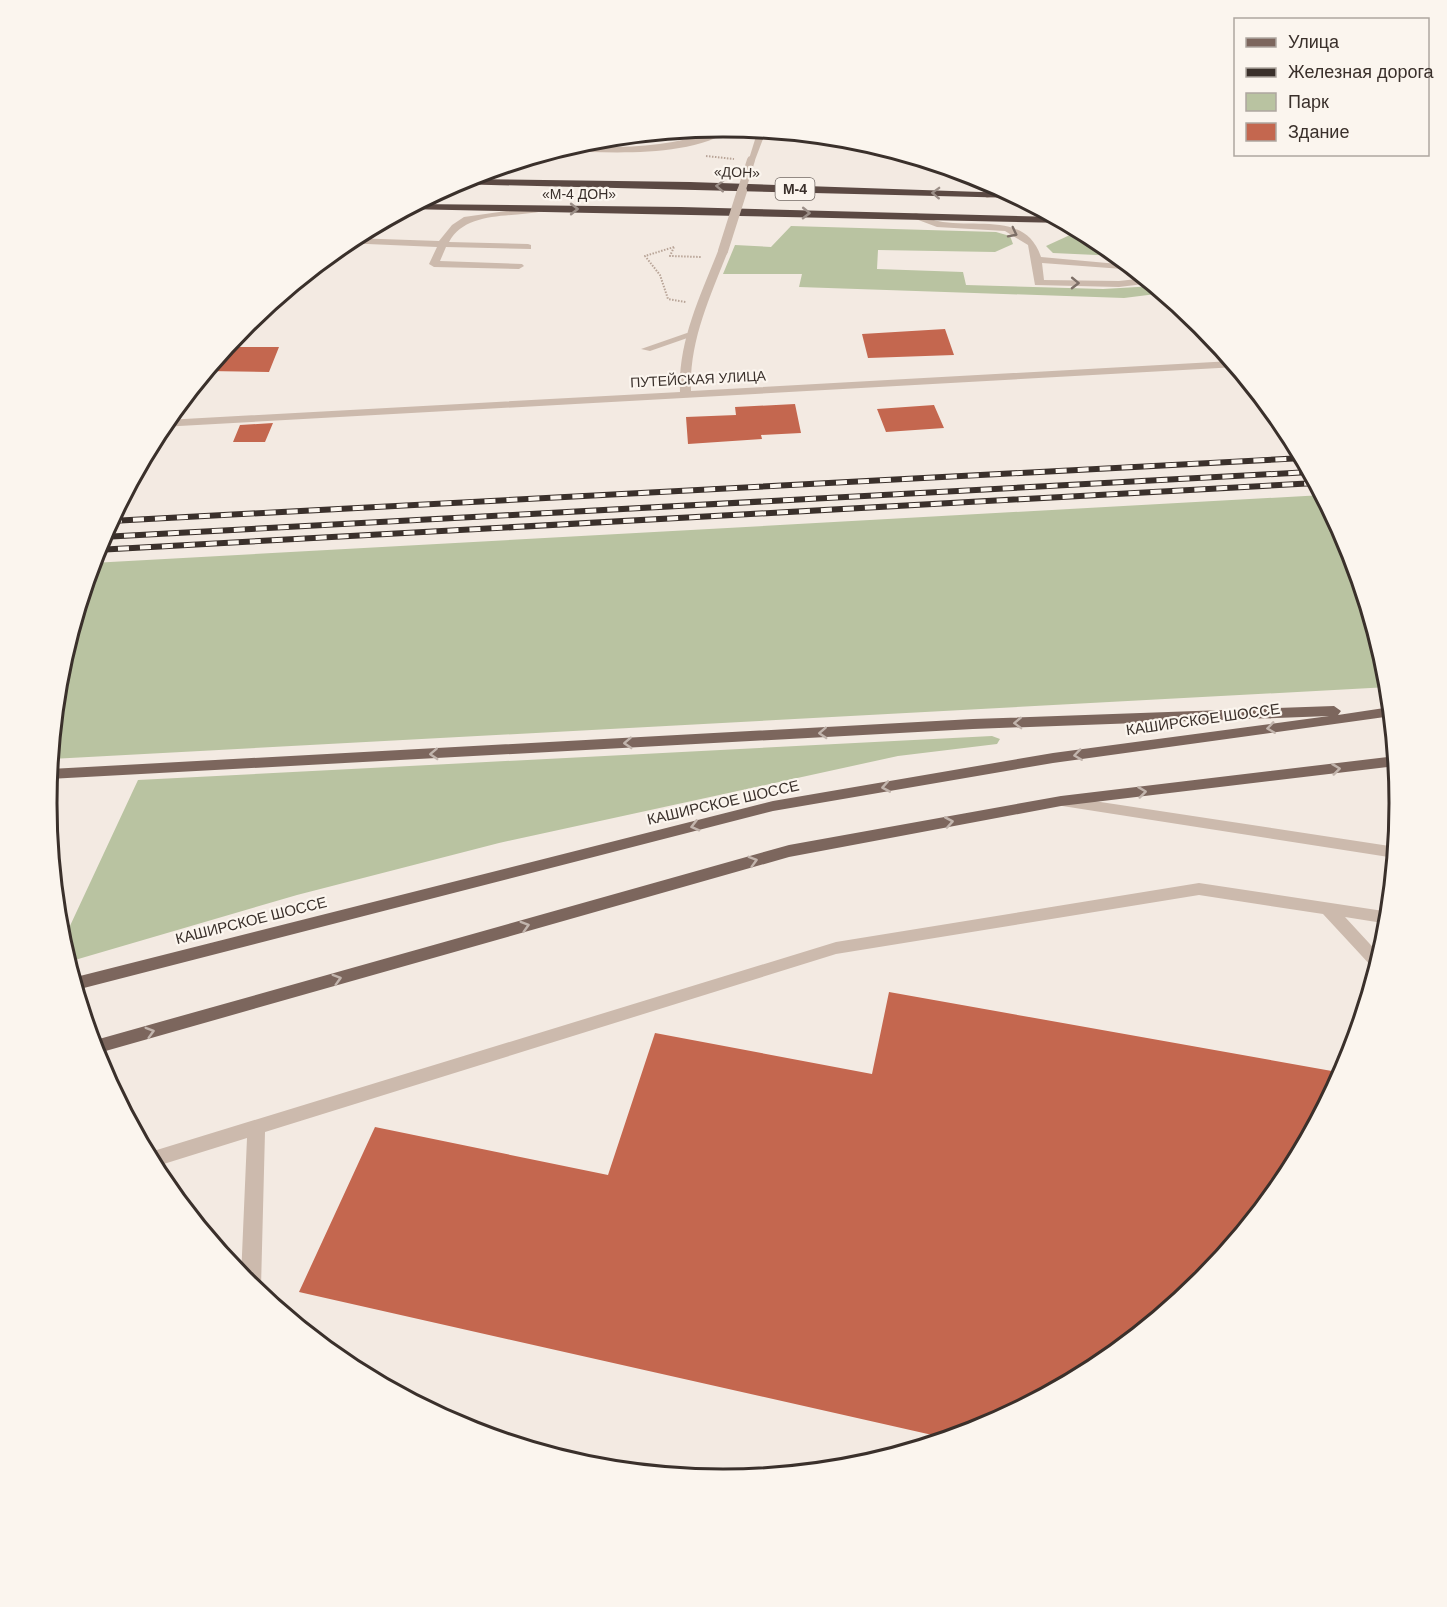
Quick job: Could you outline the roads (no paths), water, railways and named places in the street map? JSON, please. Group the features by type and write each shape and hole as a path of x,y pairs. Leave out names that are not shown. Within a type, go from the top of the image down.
{"highway":[{"name":"«ДОН»","path":"483,182 690,185 995,195"},
{"name":"«М-4 ДОН»","path":"427,207 916,216"},
{"name":"М-4","path":"916,216 1046,220"}],"main road":[{"path":"58,774 973,724 1383,710"},
{"name":"КАШИРСКОЕ ШОССЕ","path":"82,982 774,806 1053,758 1383,711"},
{"path":"102,1044 789,851 1061,801 1389,762"}],"street":[{"path":"602,149 649,148 682,143 699,138"},
{"path":"686,395 684,379 691,335 723,251 759,138"},
{"path":"987,195 991,194"},
{"path":"519,266 434,264 442,244 453,227 467,219 541,209"},
{"path":"916,216 937,224 1006,228 1032,244 1039,283 1138,282"},
{"path":"365,242 528,247"},
{"path":"1036,260 1118,267"},
{"path":"646,350 691,335"},
{"name":"ПУТЕЙСКАЯ УЛИЦА","path":"176,423 1225,365"},
{"path":"1061,801 1388,852"},
{"path":"159,1157 836,948 1199,889 1380,917"},
{"path":"1328,909 1372,956"},
{"path":"251,1274 256,1127"}],"railway":[{"path":"121,520 1294,458"},
{"path":"113,536 1302,472"},
{"path":"107,549 1308,483"}]}
